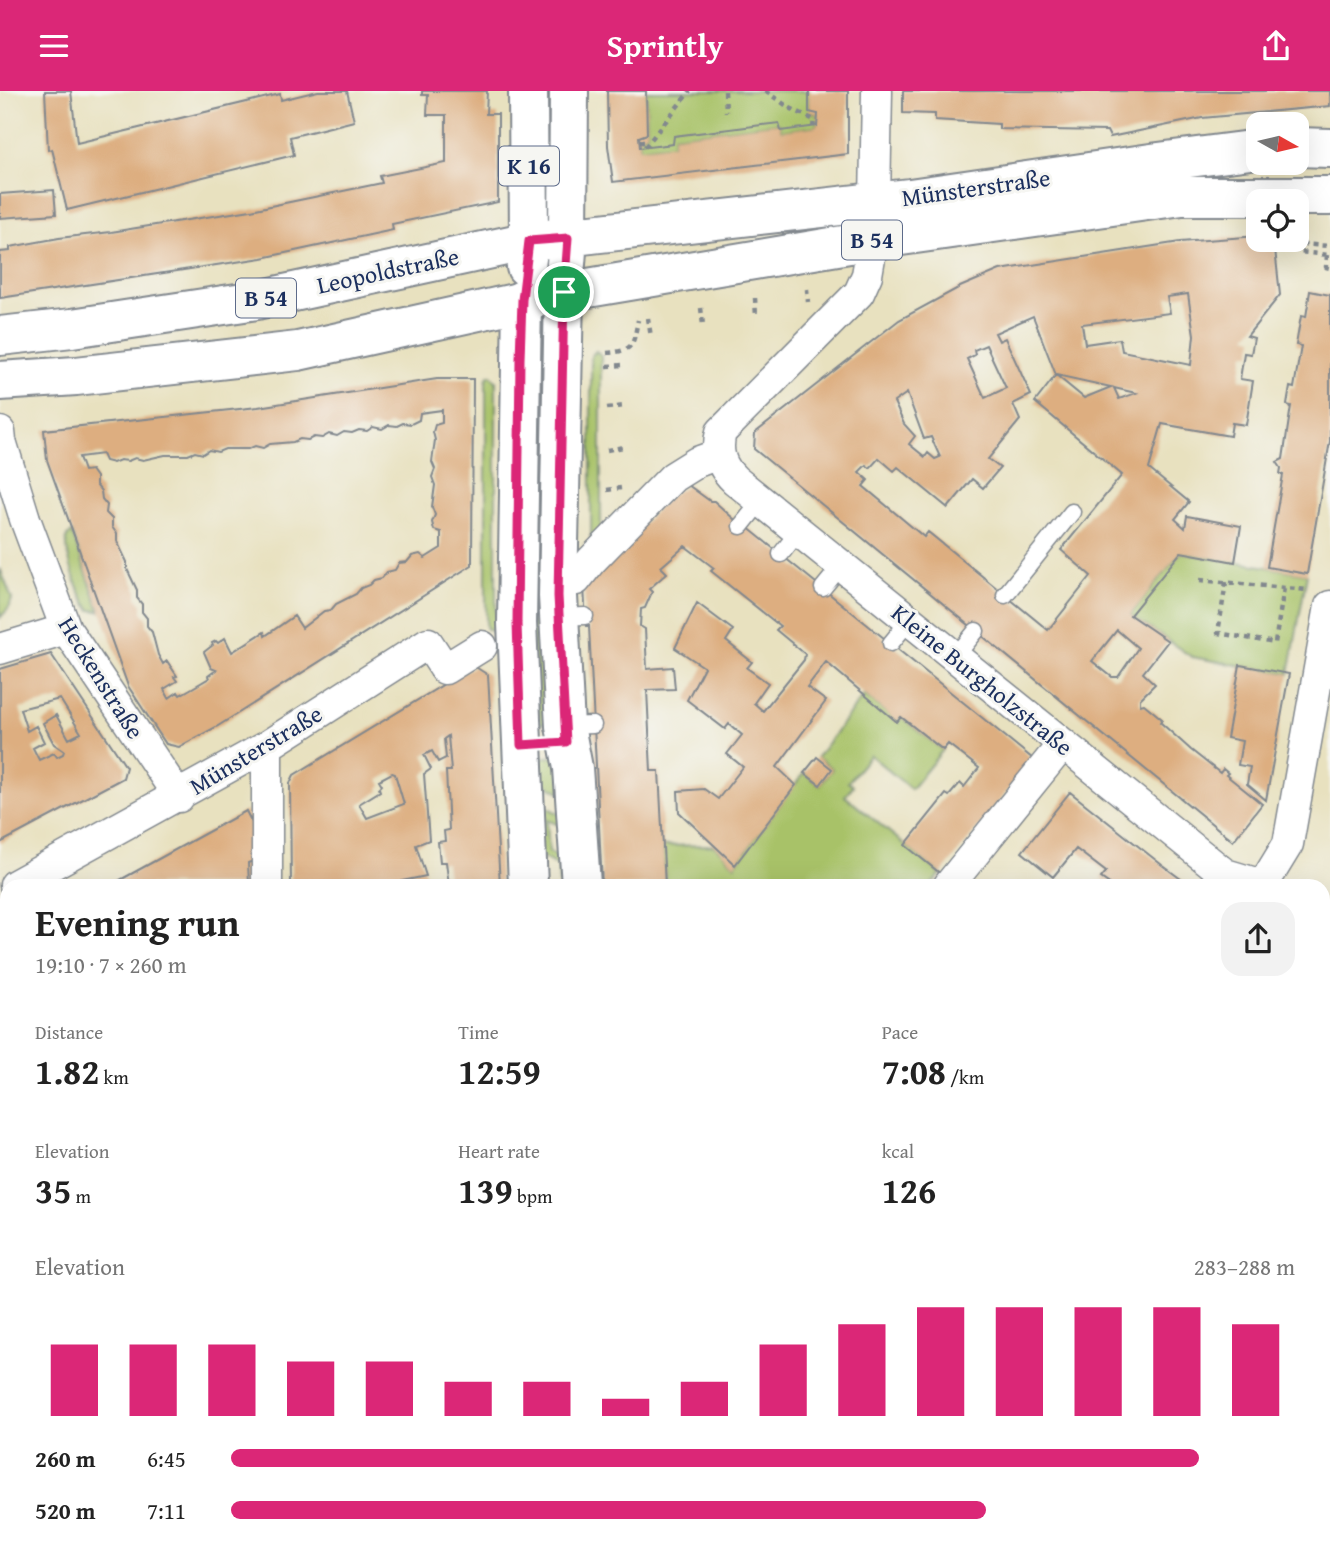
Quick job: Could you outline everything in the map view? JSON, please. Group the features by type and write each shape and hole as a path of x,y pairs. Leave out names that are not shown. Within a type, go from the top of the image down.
{"main road":[{"name":"K 16","path":"528,91 529,241 522,300 517,623 528,879"},
{"name":"K 16","path":"569,91 568,238 564,292 575,731 573,768 581,879"},
{"path":"1309,147 1330,148"},
{"name":"Münsterstraße","path":"568,238 875,202 1246,151"},
{"name":"Münsterstraße","path":"564,292 870,257 1182,196 1330,196"},
{"name":"Leopoldstraße","path":"0,336 257,300 529,241 568,238"},
{"name":"B 54","path":"0,381 76,376 298,351 564,292"},
{"path":"521,745 575,731"}],"street":[{"path":"875,202 877,91"},
{"path":"576,580 624,522 673,477 697,462 719,454 721,432 862,289 870,257"},
{"name":"Heckenstraße","path":"0,432 25,519 66,629 178,797"},
{"name":"Kleine Burgholzstraße","path":"719,454 727,472 761,501 790,542 832,577 909,621 1225,874 1242,879"},
{"path":"1266,879 1288,843 1319,598"},
{"path":"0,649 66,629"},
{"name":"Münsterstraße","path":"26,879 267,746 428,643 445,669 482,646"},
{"path":"950,877 1004,806 1062,745"},
{"path":"267,746 267,879"}],"lane":[{"path":"741,526 761,501"},
{"path":"1005,595 1072,512"},
{"path":"891,643 909,621"},
{"path":"955,657 976,631"}],"path":[{"path":"639,142 646,145 690,91"},
{"path":"725,91 726,113"},
{"path":"765,91 815,121 813,127"},
{"path":"1330,246 1298,244 1293,248 1297,253 1329,255 1326,267 1330,268"},
{"path":"807,289 808,297"},
{"path":"755,298 756,317"},
{"path":"701,308 703,325"},
{"path":"649,318 651,337"},
{"path":"607,353 624,352 633,346 638,320"},
{"path":"607,366 624,365"},
{"path":"607,408 625,406"},
{"path":"607,450 624,447"},
{"path":"607,490 617,489"},
{"path":"1200,580 1284,588 1319,598"},
{"path":"1226,582 1218,633 1275,642 1284,588"}],"green space":[{"path":"646,91 809,91 809,112 818,114 817,126 781,131 779,123 674,136 673,144 640,148 639,137 647,134"},
{"path":"596,351 601,356 601,546 591,544 591,356"},
{"path":"543,362 543,537 546,596 531,606 533,364"},
{"path":"491,375 496,381 496,626 492,631 486,626 486,381"},
{"path":"72,533 100,611 91,610 77,585 67,544 67,536"},
{"path":"1181,552 1307,574 1289,674 1192,657 1130,615"},
{"path":"0,568 12,599 9,608 0,618"},
{"path":"546,613 546,723 540,724 531,623"},
{"path":"864,695 897,721 901,717 943,750 911,789 870,755 848,782 853,786 845,796 941,874 936,879 665,879 663,846 714,845 735,865 804,773 820,785 832,769 817,757"},
{"path":"555,757 565,794 545,784 546,807 566,817 567,828 547,820 549,852 568,861 570,879 559,879 558,866 538,855 540,759"}],"building":[{"path":"45,91 71,91 77,143 280,94 281,100 318,91 347,91 354,121 290,137 294,155 67,210 52,149 48,150"},
{"path":"422,91 487,91 486,114 498,114 498,202 392,224 393,230 262,258 0,298 0,252 10,251 10,247 251,210 382,183 380,176 446,163 446,115 427,115 428,95 422,95"},
{"path":"607,91 646,91 647,134 639,137 640,148 673,144 674,136 779,123 781,131 817,126 818,114 809,112 809,91 848,91 848,154 613,182 608,146"},
{"path":"903,91 1330,91 1330,106 1202,118 1110,137 1107,131 999,129 999,124 935,120 935,114 903,113"},
{"path":"54,190 56,214 0,218 0,194"},
{"path":"1246,237 1246,252 1275,252 1280,295 1247,336 1254,338 1251,354 1244,353 1240,379 1253,381 1246,425 1232,423 1230,436 1162,424 1149,469 1189,502 1175,519 1185,528 1187,516 1241,526 1235,562 1181,552 1130,615 1168,641 1143,673 1155,684 1140,699 1140,705 1144,704 1191,750 1220,773 1223,769 1228,773 1226,775 1262,804 1233,841 754,449 755,433 899,320 960,287 1000,270 1180,242","holes":["1188,294 1194,335 1191,365 1122,351 1120,339 1085,344 1082,324 1170,313 1167,297","1033,316 1056,375 1035,402 1122,475 1061,550 1091,576 1048,630 928,532 924,537 863,486 868,480 859,472 866,465 870,468 879,458 894,471 898,467 948,508 972,479 983,488 1000,468 988,459 1020,420 1013,404 1031,395 1005,338 999,341 995,333","986,345 1006,388 985,398 967,359 975,355 974,350","1056,375 1111,387 1084,398","1114,388 1136,393 1119,399","907,393 924,439 931,437 940,457 935,459 928,453 925,457 909,444 915,436 904,424 894,402","1117,630 1138,648 1118,677 1112,677 1092,661"]},
{"path":"1310,291 1330,295 1330,441 1307,574 1267,567 1283,475 1280,474 1281,468 1277,462 1283,459 1291,406 1287,405 1290,387 1294,388 1301,346 1296,345 1301,316 1306,317"},
{"path":"437,379 473,379 472,565 218,726 179,747 166,744 128,686 47,460 44,430 258,407","holes":["442,410 442,423 435,425 433,432 435,440 432,462 435,469 432,477 435,485 432,507 435,515 432,522 434,530 441,532 441,548 425,558 420,554 412,556 407,562 399,563 395,570 361,588 331,610 324,611 302,628 294,616 265,636 264,632 232,652 225,638 218,643 212,643 204,652 211,668 216,670 194,687 169,698 164,689 177,681 174,677 177,676 167,661 163,664 158,655 152,632 147,626 147,618 142,612 142,604 137,598 137,590 127,569 127,562 117,541 117,534 112,527 112,519 106,513 107,505 96,485 96,477 91,470 84,471 79,457 102,454 105,461 113,463 135,458 143,460 165,455 188,455 195,452 203,454 209,450 218,452 255,446 263,448 270,444 322,438 329,434 337,436 344,432 367,431 373,427 382,429 389,425 411,424 419,420 420,413"]},
{"path":"688,485 714,501 745,529 747,527 1033,759 941,874 905,845 946,794 949,796 960,783 964,787 979,768 948,744 943,750 901,717 897,722 826,662 807,687 826,701 777,767 796,785 735,865 679,812 678,791 704,789 718,799 743,767 727,754 742,735 729,724 725,729 687,700 704,667 675,648 697,603 733,630 726,641 752,662 747,668 768,683 754,703 763,711 804,660 805,654 776,630 780,626 711,571 714,568 685,546 661,567 667,573 649,589 652,592 645,608 641,609 640,626 645,629 647,669 673,667 675,689 647,690 651,771 659,771 665,879 602,879 589,626 586,626 584,585 671,495"},
{"path":"51,654 126,767 123,778 0,843 0,669","holes":["60,699 81,733 69,739 56,715 43,723 54,744 64,751 57,757 54,753 39,760 33,748 44,742 36,726 27,731 20,709"]},
{"path":"1240,665 1289,674 1266,800 1247,784 1250,767 1238,765 1242,741 1227,738"},
{"path":"474,666 488,675 500,879 448,879 446,862 440,862 438,842 445,841 444,831 449,830 446,771 451,771 448,736 444,739 446,758 438,762 432,751 424,755 431,769 424,774 429,840 416,845 426,876 412,879 291,879 290,783 294,775","holes":["392,773 395,774 404,804 367,818 359,804 380,791 382,785 379,780"]},
{"path":"817,757 832,769 820,785 804,773"},
{"path":"1070,792 1181,879 1102,879 1106,872 1076,849 1053,877 1022,852"},
{"path":"246,811 254,827 253,861 248,863 249,879 122,879"}],"route":[{"path":"568,238 564,292 558,596 566,742 521,745 517,623 520,359 522,300 529,241 568,238"}]}
